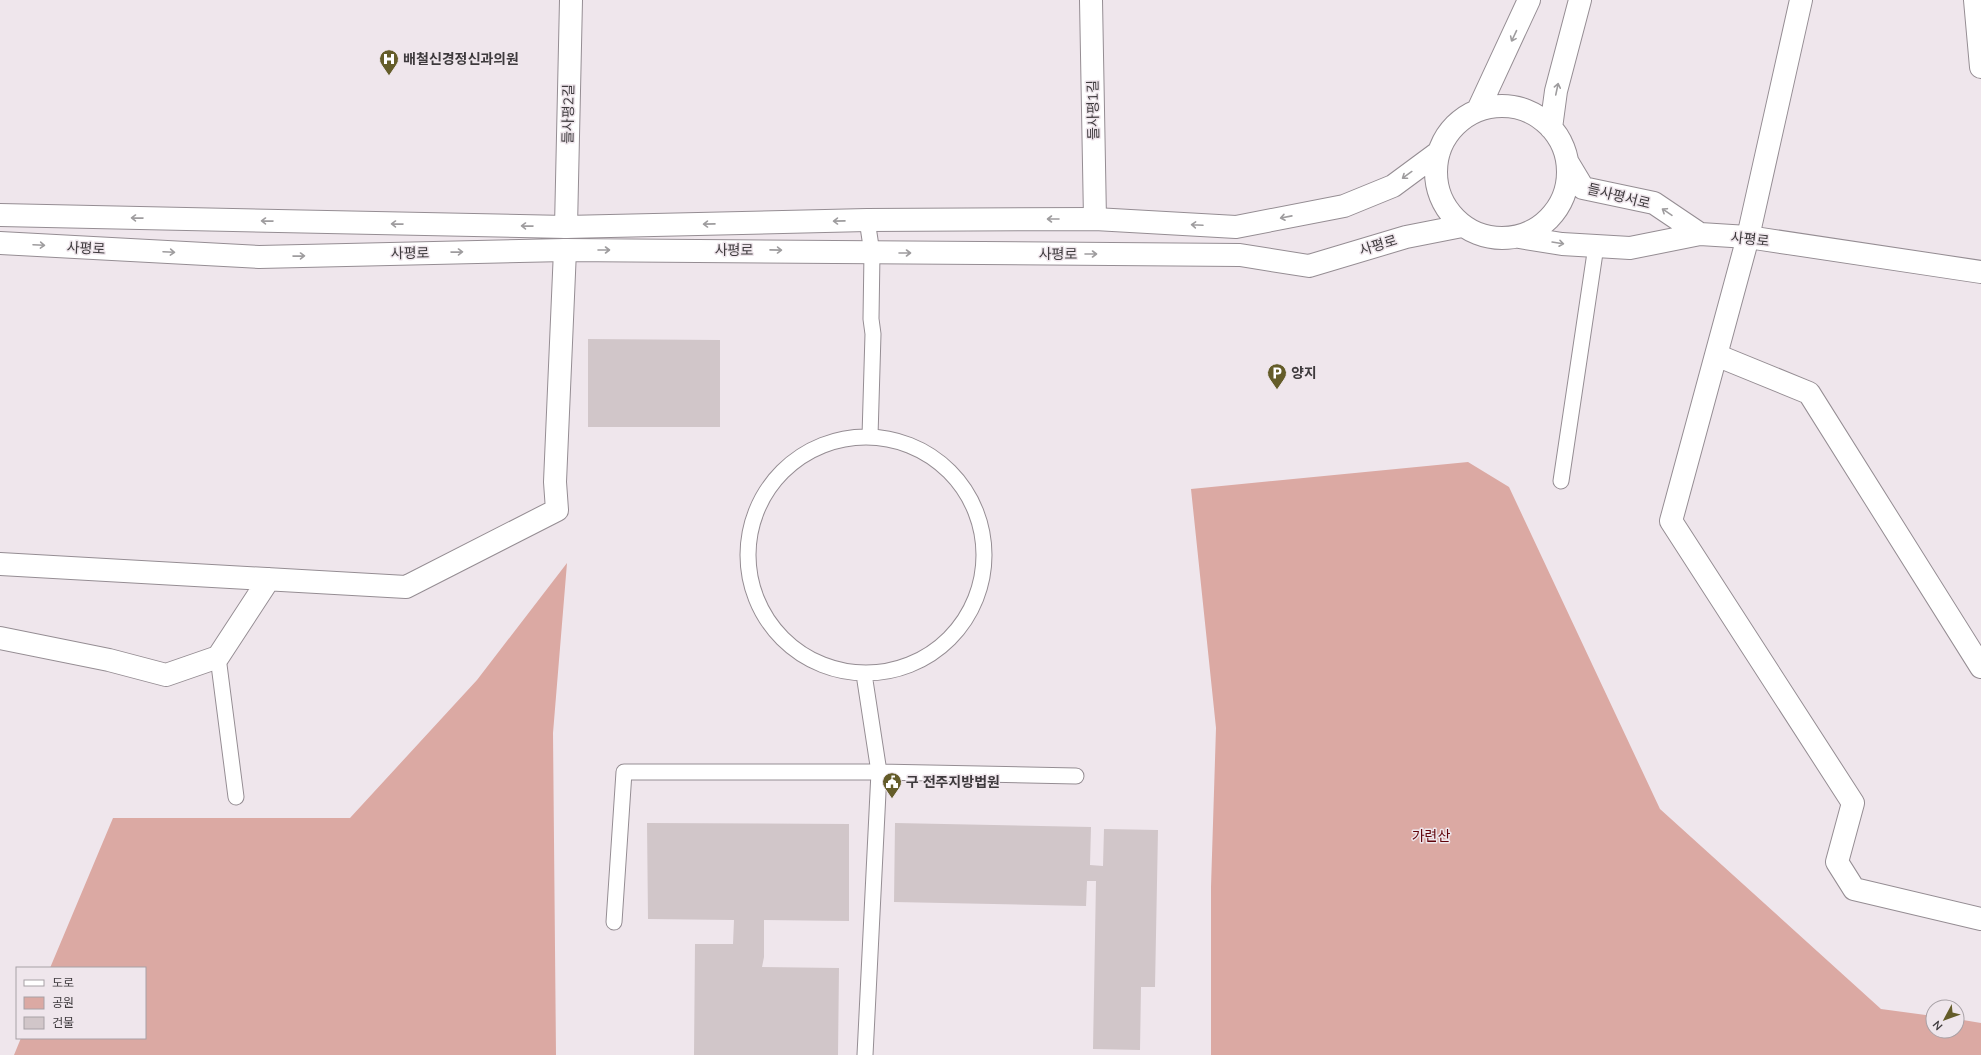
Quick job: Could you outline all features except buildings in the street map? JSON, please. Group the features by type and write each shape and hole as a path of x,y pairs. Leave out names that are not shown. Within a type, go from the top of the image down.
{"street":[{"name":"들사평2길","path":"566,227 571,0"},
{"name":"들사평1길","path":"1091,0 1095,219"},
{"path":"1478,110 1529,0"},
{"path":"1551,128 1556,91 1580,0"},
{"path":"1801,0 1748,237 1671,521 1853,802 1837,862 1854,889 1981,919"},
{"path":"1975,0 1981,67"},
{"name":"사평로","path":"1519,237 1537,229 1552,217 1563,200 1568,182 1568,162 1560,143 1551,128 1536,115 1517,107 1497,106 1478,110 1460,120 1447,134 1439,152 1436,172 1439,193 1448,211 1462,226 1480,235 1500,239 1519,237 1562,244 1630,248 1700,234 1748,237 1981,272"},
{"name":"사평로","path":"0,215 566,227 867,220 1095,219 1236,227 1344,206 1393,186 1439,152"},
{"name":"들사평서로","path":"1568,162 1583,188 1654,203 1700,234"},
{"name":"사평로","path":"0,243 259,257 564,250 751,250 872,253 1240,255 1309,266 1406,237 1462,226"},
{"path":"0,564 406,587 557,510 554,482 564,250"},
{"path":"1716,355 1810,393 1981,667"},
{"path":"0,638 109,660 166,675 218,657 269,579"}],"lane":[{"path":"867,220 872,253 871,319 873,334 870,436"},
{"path":"1561,481 1596,246"},
{"path":"870,436 910,444 939,462 961,483 981,524 982,578 968,616 942,646 896,670 864,674 826,667 794,649 773,629 754,596 747,549 764,492 793,460 827,442 870,436"},
{"path":"218,657 236,797"},
{"path":"864,674 879,772 865,1055"},
{"path":"614,922 624,772 879,772 1076,776"}],"green space":[{"name":"가련산","path":"1468,462 1509,487 1660,809 1881,1009 1925,1015 1925,1039 1965,1039 1965,1020 1981,1023 1981,1055 1211,1055 1211,887 1216,728 1191,489"},
{"path":"567,563 553,733 556,1055 14,1055 21,1039 146,1039 146,967 50,967 113,818 350,818 477,680"}],"place":[{"name":"배철신경정신과의원","path":"389,76"},
{"name":"양지","path":"1277,390"},
{"name":"구 전주지방법원","path":"892,799"}]}
